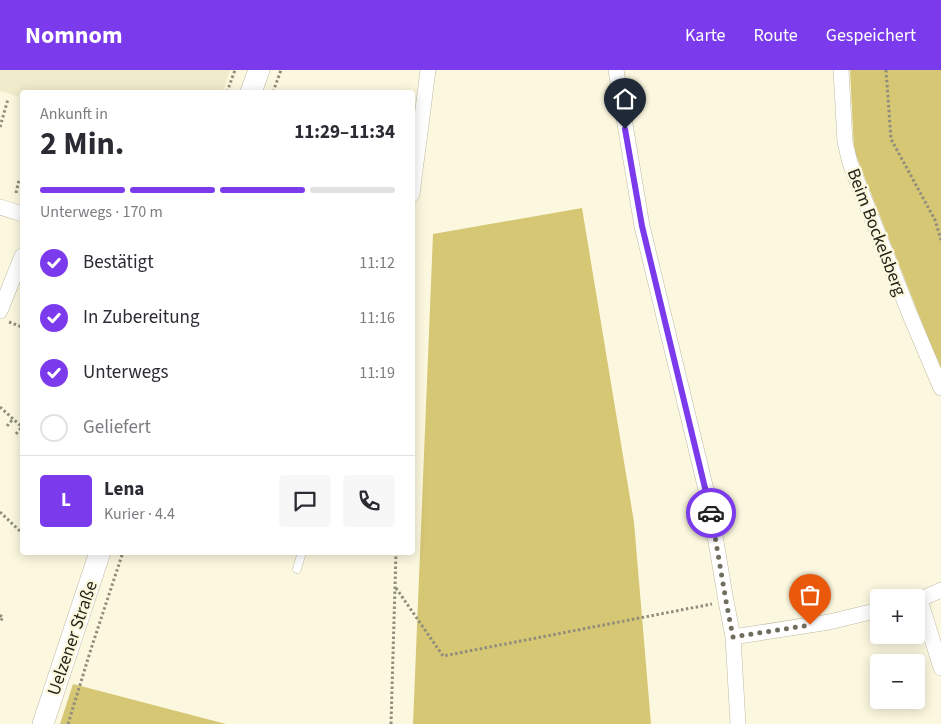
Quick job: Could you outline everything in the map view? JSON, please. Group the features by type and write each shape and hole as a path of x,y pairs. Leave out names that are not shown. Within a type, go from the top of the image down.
{"main road":[{"path":"252,90 259,70"},
{"name":"Uelzener Straße","path":"43,724 99,555"}],"street":[{"path":"415,171 428,70"},
{"path":"616,70 642,226 710,506 733,637 738,724"},
{"name":"Beim Bockelsberg","path":"841,70 845,142 850,163 906,306 941,388"},
{"path":"0,207 20,213"},
{"path":"4,317 20,263"},
{"path":"925,597 941,590"},
{"path":"733,637 829,622 870,612"},
{"path":"925,621 941,668"}],"lane":[{"path":"297,569 301,555"}],"path":[{"path":"228,90 235,70"},
{"path":"274,90 281,70"},
{"path":"886,70 891,139 935,220 941,240"},
{"path":"0,127 8,99"},
{"path":"16,193 19,180"},
{"path":"4,317 20,327"},
{"path":"0,407 20,425"},
{"path":"0,415 4,411"},
{"path":"7,426 13,419"},
{"path":"16,434 20,429"},
{"path":"0,512 20,530"},
{"path":"1,520 4,516"},
{"path":"10,528 13,524"},
{"path":"68,724 122,555"},
{"path":"391,724 396,555"},
{"path":"396,588 443,656 726,601"},
{"path":"0,615 3,618 0,622"}],"shaded area":[{"path":"0,70 230,70 224,90 20,90 20,97 0,91"},
{"path":"850,70 941,70 941,371 854,150"},
{"path":"582,208 634,522 651,724 413,724 433,234"},
{"path":"73,684 226,724 60,724"}],"way so far":[{"path":"711,513 733,637 810,625"}],"route":[{"path":"625,129 642,226 711,513"}]}
